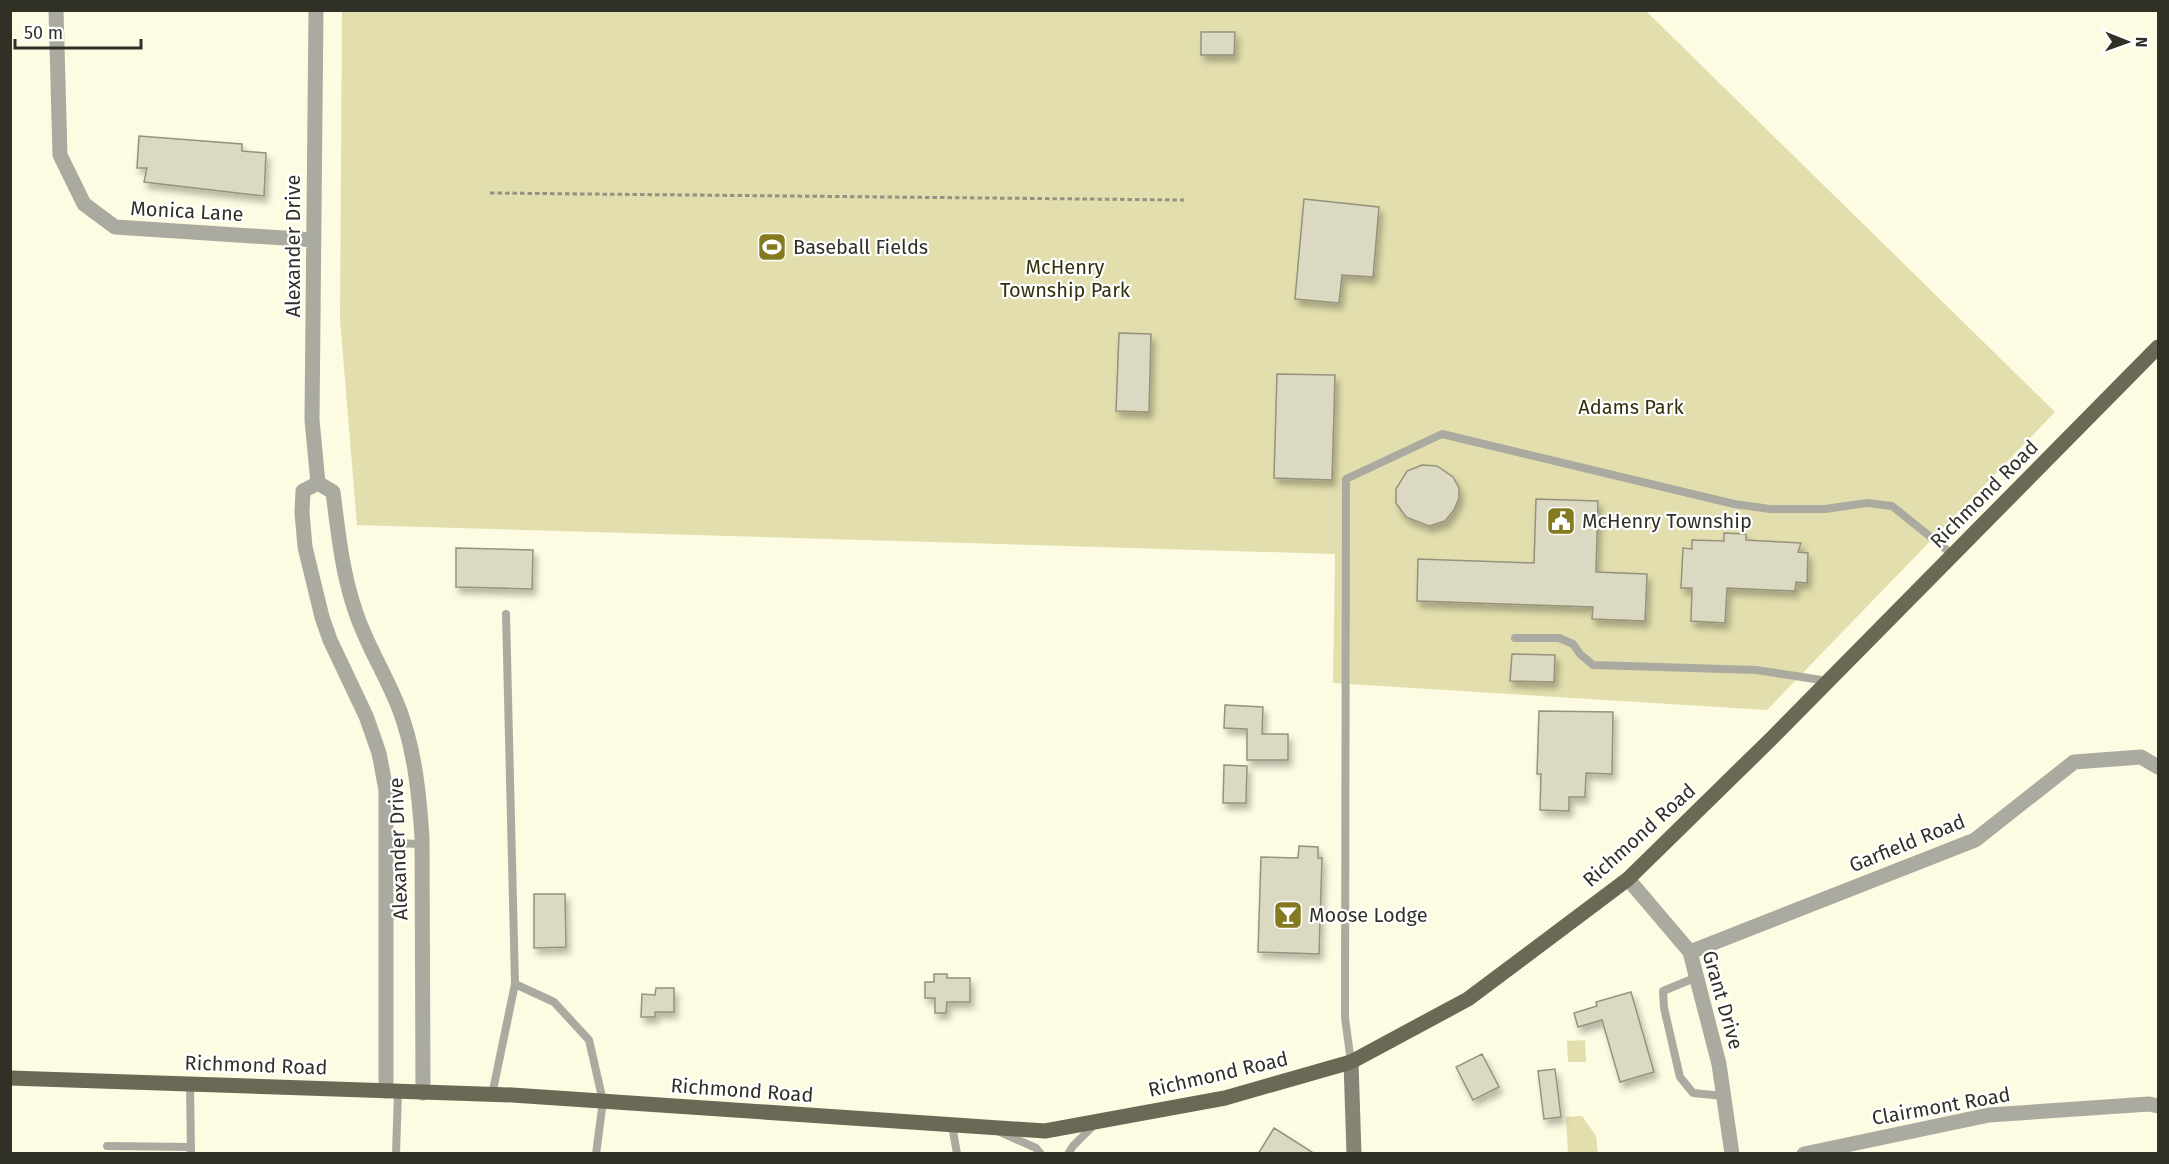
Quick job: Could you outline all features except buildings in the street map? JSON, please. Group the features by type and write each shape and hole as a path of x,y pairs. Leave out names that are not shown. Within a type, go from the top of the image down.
{"main road":[{"name":"Richmond Road","path":"10,1078 492,1095 1045,1131 1225,1098 1351,1062 1468,999 1628,879 1829,681 2158,347"}],"street":[{"name":"Monica Lane","path":"56,10 60,155 84,204 115,227 314,240"},
{"name":"Alexander Drive","path":"316,10 312,420 318,483"},
{"name":"Alexander Drive","path":"318,483 303,491 305,547 322,617 330,640 366,716 379,753 386,789 392,1091"},
{"name":"Alexander Drive","path":"318,483 333,492 342,561 354,609 399,710 409,742 420,796 423,1093"},
{"name":"Garfield Road","path":"1690,952 1975,840 2074,762 2141,757 2158,767"},
{"name":"Grant Drive","path":"1628,879 1690,952 1719,1064 1732,1154"},
{"path":"1351,1062 1354,1154"},
{"name":"Clairmont Road","path":"1804,1154 1989,1115 2149,1104 2158,1106"}],"lane":[{"path":"1351,1062 1345,1018 1346,479 1442,434 1734,504 1770,509 1825,509 1867,503 1892,506 1953,555"},
{"path":"492,1095 515,984 506,614"},
{"path":"1515,638 1559,638 1573,644 1580,654 1593,665 1756,670 1829,681"},
{"path":"386,843 422,844"},
{"path":"1697,977 1664,991 1666,1019 1680,1077 1693,1093 1724,1096"},
{"path":"515,984 554,1002 589,1040 603,1101 596,1154"},
{"path":"107,1146 191,1150 190,1084"},
{"path":"392,1091 396,1154"},
{"path":"1068,1154 1072,1146 1097,1122"},
{"path":"952,1125 957,1154"},
{"path":"992,1128 1036,1148 1041,1154"}],"path":[{"path":"490,193 1184,200"}],"green space":[{"path":"342,11 1646,11 2055,412 1767,710 1333,683 1335,554 357,525 340,319"},
{"path":"1585,1040 1586,1062 1568,1062 1567,1041"},
{"path":"1582,1116 1596,1136 1598,1153 1568,1153 1566,1117"}],"place":[{"name":"Baseball Fields","path":"772,247"},
{"name":"McHenry Township","path":"1561,521"},
{"name":"Moose Lodge","path":"1288,915"}],"park label":[{"name":"McHenry Township Park","path":"1065,278"},
{"name":"Adams Park","path":"1631,407"}]}
